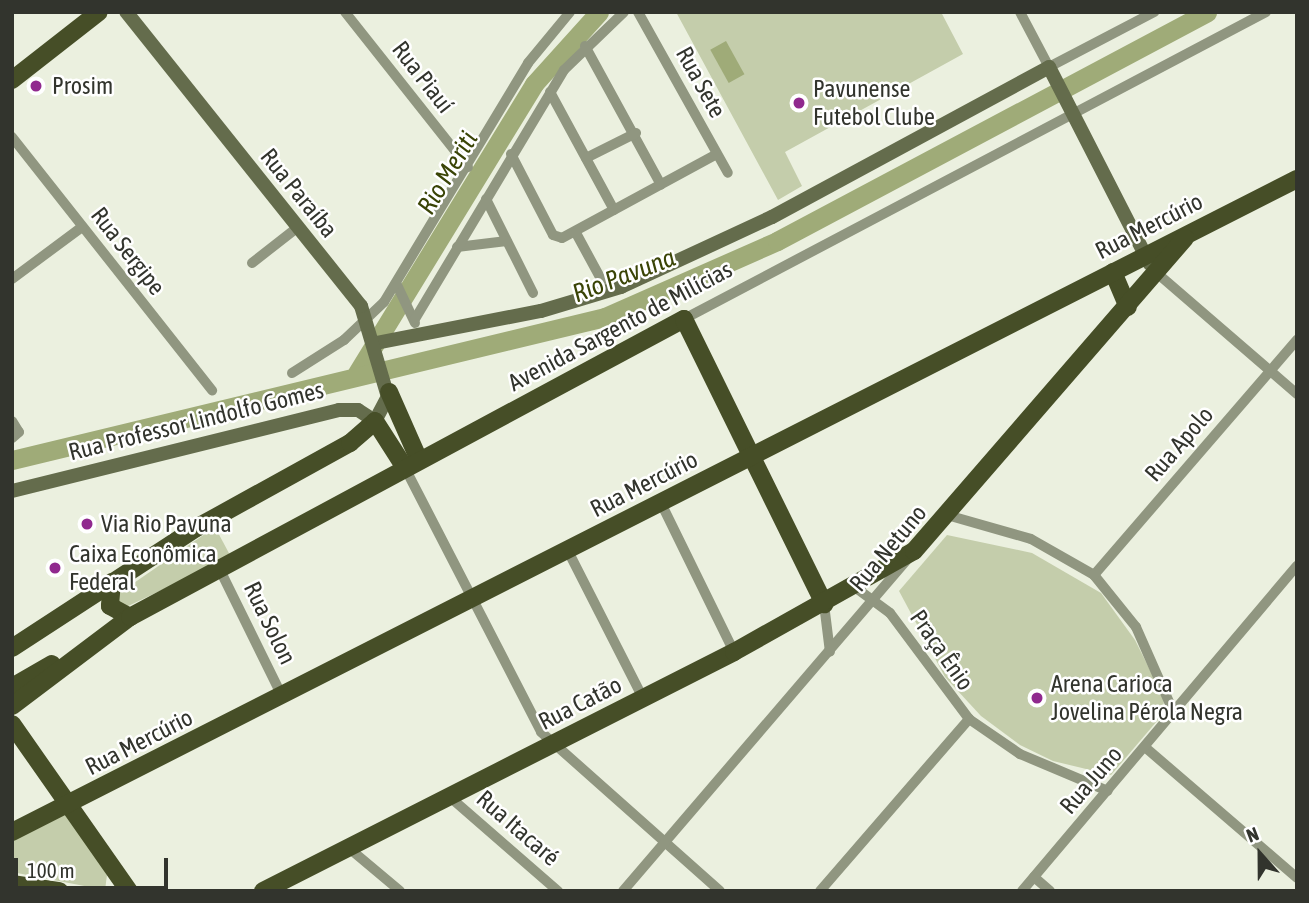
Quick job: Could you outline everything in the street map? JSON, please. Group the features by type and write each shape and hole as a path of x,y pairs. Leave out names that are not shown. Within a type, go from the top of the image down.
{"main road":[{"path":"12,80 99,12"},
{"name":"Rua Mercúrio","path":"12,832 1297,179"},
{"name":"Rua Netuno","path":"914,551 1158,274 1188,235"},
{"path":"1113,272 1128,307"},
{"path":"684,319 824,604"},
{"name":"Avenida Sargento de Milícias","path":"12,706 130,617 684,319"},
{"path":"389,392 412,464"},
{"path":"12,648 113,582 350,443 375,421 412,464"},
{"name":"Rua Catão","path":"263,891 734,652 856,588 914,551"},
{"path":"113,582 110,606 130,617"},
{"path":"12,661 79,605"},
{"path":"12,687 105,636"},
{"path":"12,724 129,891"},
{"path":"12,884 59,891"}],"street":[{"name":"Rua Paraíba","path":"127,12 298,227 368,320 379,345 389,392"},
{"name":"Rua Piauí","path":"345,12 468,167"},
{"path":"408,337 413,314 457,247 550,92 585,46 624,12"},
{"name":"Rua Sete","path":"638,12 728,173"},
{"path":"1020,12 1145,256 1158,274 1297,394"},
{"name":"Avenida Sargento de Milícias","path":"379,345 608,292 772,217 1050,71 1154,12"},
{"name":"Avenida Sargento de Milícias","path":"684,319 1069,109 1266,12"},
{"path":"292,373 368,320 398,287 528,63 567,13"},
{"path":"585,46 636,133 661,185"},
{"path":"550,92 614,209"},
{"path":"586,158 636,133"},
{"name":"Rua Sergipe","path":"12,137 212,390"},
{"path":"511,154 553,235 576,233 614,209 717,153"},
{"path":"486,198 533,293"},
{"path":"253,263 298,227"},
{"path":"12,279 82,228"},
{"path":"576,233 608,292"},
{"path":"457,247 506,241"},
{"path":"398,287 413,314"},
{"name":"Rua Apolo","path":"1094,575 1297,340"},
{"path":"375,421 389,392"},
{"name":"Rua Professor Lindolfo Gomes","path":"12,491 340,410 358,410 375,421"},
{"path":"12,421 16,436"},
{"path":"412,464 472,600 551,745 720,891"},
{"path":"661,503 734,652"},
{"path":"947,515 1031,539 1094,575 1136,627 1174,713"},
{"path":"568,551 643,698"},
{"name":"Rua Netuno","path":"623,891 878,600 914,551"},
{"name":"Rua Juno","path":"1023,891 1297,566"},
{"name":"Rua Solon","path":"219,568 282,696"},
{"name":"Praça Ênio","path":"856,588 878,600 969,719 1020,754 1108,791"},
{"path":"824,604 831,621 830,654"},
{"path":"820,891 969,719"},
{"path":"1146,748 1297,878"},
{"name":"Rua Itacaré","path":"450,798 558,891"},
{"path":"350,849 400,891"},
{"path":"1034,877 1050,891"}],"shaded area":[{"name":"Pavunense Futebol Clube","path":"676,12 941,12 963,54 785,152 802,186 778,200"},
{"path":"726,41 744,74 729,83 710,50"},
{"path":"215,527 231,557 124,608 115,596"},
{"path":"947,535 1032,553 1101,593 1135,640 1164,698 1163,714 1111,775 1053,761 1020,745 981,716 945,677 899,591"},
{"path":"66,808 107,875 105,890 12,872 12,839"}],"waterway":[{"name":"Rio Meriti","path":"357,373 534,84 599,12"},
{"name":"Rio Pavuna","path":"12,460 605,317 777,241 1207,12"}],"place":[{"name":"Prosim","path":"36,86"},
{"name":"Pavunense Futebol Clube","path":"799,103"},
{"name":"Via Rio Pavuna","path":"87,524"},
{"name":"Caixa Econômica Federal","path":"55,568"},
{"name":"Arena Carioca Jovelina Pérola Negra","path":"1037,698"}]}
